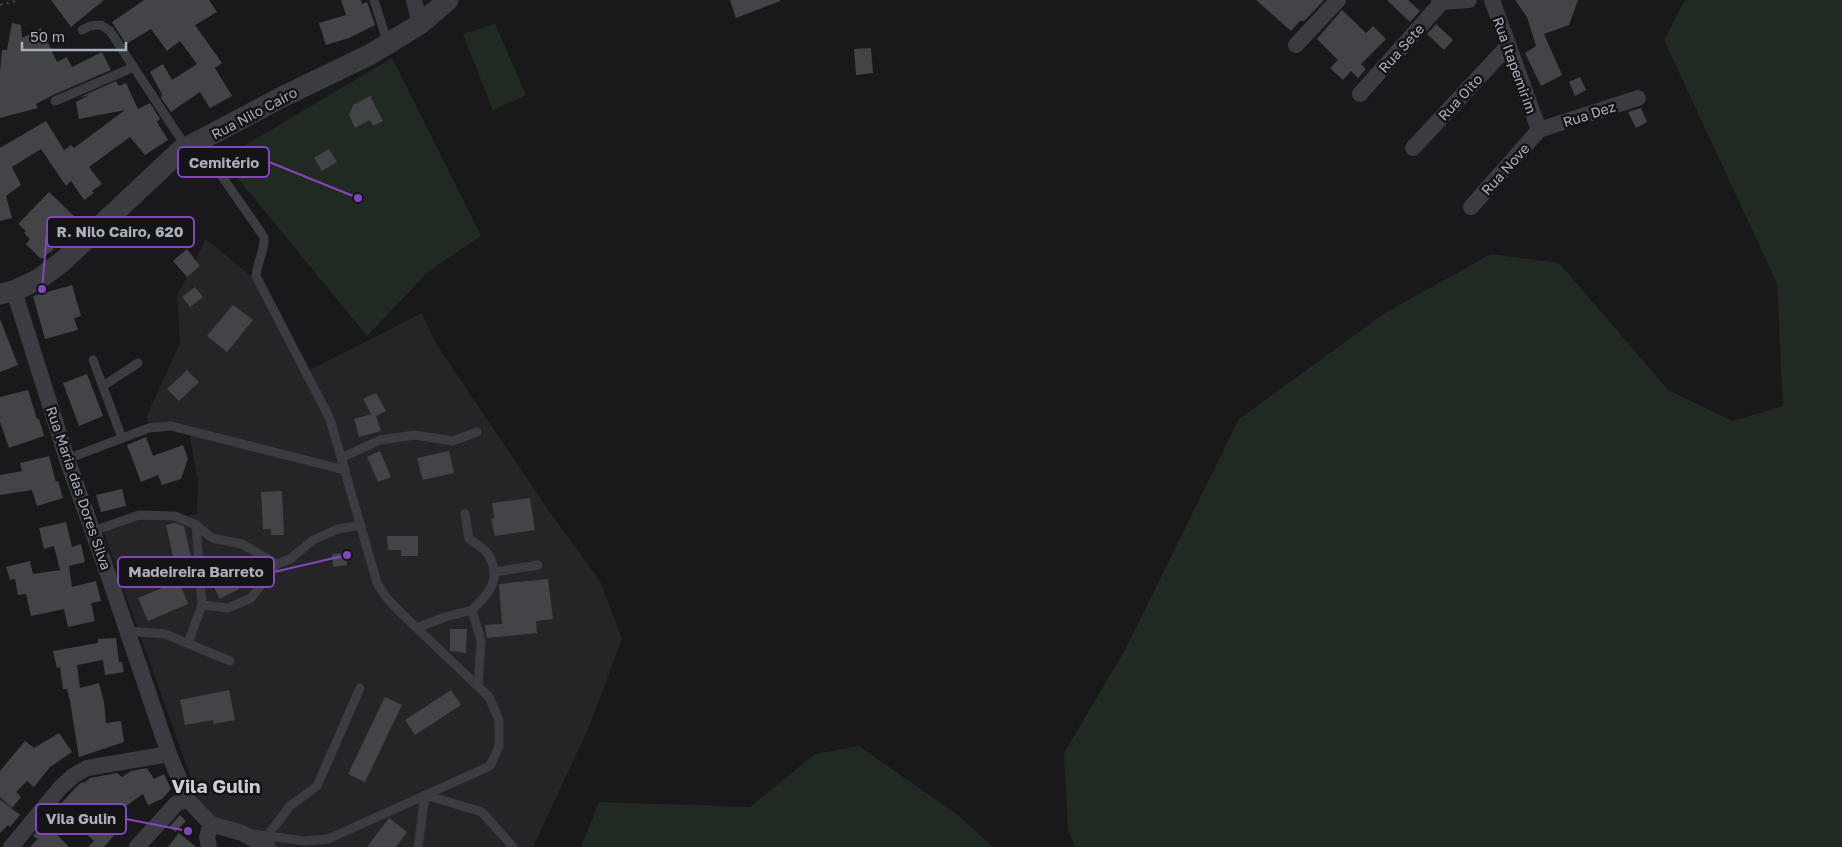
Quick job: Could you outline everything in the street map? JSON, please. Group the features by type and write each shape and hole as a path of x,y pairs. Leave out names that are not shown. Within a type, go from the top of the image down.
{"street":[{"path":"414,0 420,24"},
{"name":"Rua Nilo Cairo","path":"7,293 40,279 63,260 180,150 282,97 371,54 420,24 448,0"},
{"path":"1296,45 1338,0"},
{"path":"1440,1 1469,0"},
{"name":"Rua Itapemirim","path":"1492,0 1540,130"},
{"name":"Rua Sete","path":"1360,94 1440,1"},
{"name":"Rua Oito","path":"1413,148 1508,46"},
{"name":"Rua Dez","path":"1540,130 1638,98"},
{"name":"Rua Nove","path":"1471,207 1540,130"},
{"name":"Rua Maria das Dores Silva","path":"7,293 93,531 169,754 188,800 211,824"},
{"path":"11,847 60,788 73,776 87,768 169,754"},
{"path":"137,847 177,803 188,800"},
{"path":"209,847 208,837 211,824 268,842"}],"lane":[{"path":"374,0 388,44"},
{"path":"82,30 90,26 101,25 110,31 134,67 192,145 264,237 264,248 256,268 256,276 330,419 377,583 386,597 489,697 499,720 499,747 490,766 328,839 268,842"},
{"path":"55,101 134,67"},
{"path":"93,360 122,438"},
{"path":"103,386 138,363"},
{"path":"67,459 149,428 171,426 345,470"},
{"path":"341,458 380,440 415,436 453,442 477,432"},
{"path":"93,531 139,514 175,516 196,525 212,538 242,544 276,564"},
{"path":"417,628 445,617 472,610 489,594 495,572 487,553 469,539 465,514"},
{"path":"188,643 202,605 196,525"},
{"path":"202,605 228,608 251,598 276,564 290,559 313,540 338,529 361,525"},
{"path":"495,572 538,565"},
{"path":"472,610 481,641 478,686"},
{"path":"127,631 164,634 230,661"},
{"path":"268,842 290,806 317,786 360,688"},
{"path":"418,847 425,795"},
{"path":"425,795 482,812 513,847"}],"path":[{"path":"0,5 19,0"}],"shaded area":[{"path":"1685,0 1842,0 1842,847 1075,847 1068,830 1064,753 1125,650 1239,419 1385,313 1491,254 1559,263 1668,390 1732,421 1783,406 1777,283 1664,40"},
{"path":"495,24 526,95 493,110 463,34"},
{"path":"392,58 481,236 429,271 367,336 222,159"},
{"path":"206,239 261,284 306,372 422,313 435,342 544,504 600,581 622,639 589,727 533,847 274,847 203,812 103,530 145,517 175,519 197,513 198,481 189,431 149,428 147,415 180,343 177,296"},
{"path":"859,746 958,815 993,847 581,847 599,802 750,807 815,754"}],"building":[{"path":"51,0 104,0 71,27"},
{"path":"144,0 209,0 217,12 195,25 222,63 215,68 232,96 210,108 200,92 171,112 161,98 162,94 150,72 163,64 172,80 197,64 180,41 167,51 151,29 126,44 112,22"},
{"path":"341,0 361,0 362,4 367,2 375,25 349,38 326,45 319,23 346,15"},
{"path":"730,0 780,0 780,1 736,18"},
{"path":"1256,0 1324,0 1304,21 1300,21 1291,31"},
{"path":"1387,0 1408,0 1420,11 1410,22"},
{"path":"1515,0 1578,0 1569,25 1544,34 1562,75 1541,86 1525,53 1536,46 1527,17"},
{"path":"1342,10 1366,33 1373,26 1386,39 1361,64 1366,69 1358,78 1351,71 1343,80 1330,68 1338,60 1317,39"},
{"path":"12,23 21,25 22,38 41,28 57,62 67,57 72,67 102,52 111,70 53,95 36,104 38,108 0,118 2,50 7,50"},
{"path":"1436,24 1453,40 1444,50 1427,34"},
{"path":"871,48 873,73 856,75 854,49"},
{"path":"1580,77 1586,90 1575,96 1569,82"},
{"path":"116,81 119,86 126,83 138,109 150,103 160,119 157,122 168,140 145,155 130,137 89,167 102,184 84,200 71,181 66,186 41,149 12,167 21,185 6,196 12,218 0,221 0,148 46,121 64,150 71,145 74,148 125,110 79,119 76,102 89,95 78,98"},
{"path":"370,96 383,121 373,126 370,120 355,128 349,115 353,105"},
{"path":"1641,108 1647,122 1636,128 1628,112"},
{"path":"329,149 337,162 322,171 314,158"},
{"path":"49,192 78,220 51,247 54,249 41,259 26,244 30,239 24,233 26,231 18,224"},
{"path":"187,249 200,266 187,277 173,261"},
{"path":"72,285 81,316 74,318 78,330 45,339 33,296"},
{"path":"195,287 203,297 190,307 182,297"},
{"path":"233,305 253,320 227,352 207,336"},
{"path":"0,319 18,365 0,372"},
{"path":"187,370 199,382 179,401 167,389"},
{"path":"87,374 103,416 79,426 63,383"},
{"path":"28,390 44,436 9,448 0,422 0,397"},
{"path":"376,393 386,411 376,416 381,431 359,437 354,419 371,414 363,399"},
{"path":"146,437 153,456 183,445 188,459 181,479 162,485 158,475 141,482 127,445"},
{"path":"380,451 391,477 378,482 367,457"},
{"path":"449,451 454,473 423,480 417,458"},
{"path":"49,456 56,482 58,481 63,498 37,506 32,490 0,495 0,475 22,471 20,463"},
{"path":"122,489 126,506 101,512 96,495"},
{"path":"282,491 284,535 271,535 271,529 263,529 261,492"},
{"path":"530,498 535,530 495,536 491,519 494,518 492,503"},
{"path":"66,522 72,547 81,544 85,562 69,566 72,587 96,581 101,601 91,603 95,621 68,627 64,609 31,616 26,594 18,595 15,579 10,580 6,567 30,561 33,574 60,570 54,546 44,549 39,528"},
{"path":"175,523 184,526 193,565 176,569 166,525"},
{"path":"387,536 418,536 418,556 401,556 401,550 388,550"},
{"path":"346,553 347,565 333,567 332,554"},
{"path":"222,556 239,589 220,599 206,572 205,564"},
{"path":"548,579 553,619 536,621 537,633 487,638 485,625 502,624 499,584"},
{"path":"179,581 188,604 148,621 138,598"},
{"path":"450,629 467,629 466,653 450,651"},
{"path":"116,638 119,662 122,662 124,672 105,675 103,660 77,665 80,688 99,683 104,702 106,723 121,721 124,742 79,757 70,701 67,689 63,689 60,667 57,668 53,651 98,643 98,639"},
{"path":"229,690 235,720 214,724 213,720 185,725 180,700"},
{"path":"451,690 461,705 415,735 405,720"},
{"path":"385,697 402,705 365,782 348,774"},
{"path":"59,733 72,752 50,767 34,787 27,781 16,792 21,797 12,808 0,797 0,771 25,741 34,748"},
{"path":"147,768 154,779 164,774 171,789 162,799 148,805 143,794 112,816 122,826 104,847 88,847 94,841 57,808 79,784 84,783 90,778 117,773 122,777 131,771"},
{"path":"0,799 20,815 10,827 8,825 0,833"},
{"path":"180,815 186,821 175,832 170,826"},
{"path":"389,818 407,832 396,847 367,847"},
{"path":"45,822 69,847 30,847 38,839 33,836"},
{"path":"179,833 196,847 168,847"}],"place":[{"name":"Cemitério","path":"358,198"},
{"name":"R. Nilo Cairo, 620","path":"42,289"},
{"name":"Madeireira Barreto","path":"347,555"},
{"name":"Vila Gulin","path":"188,831"}],"district":[{"name":"Vila Gulin","path":"216,785"}]}
